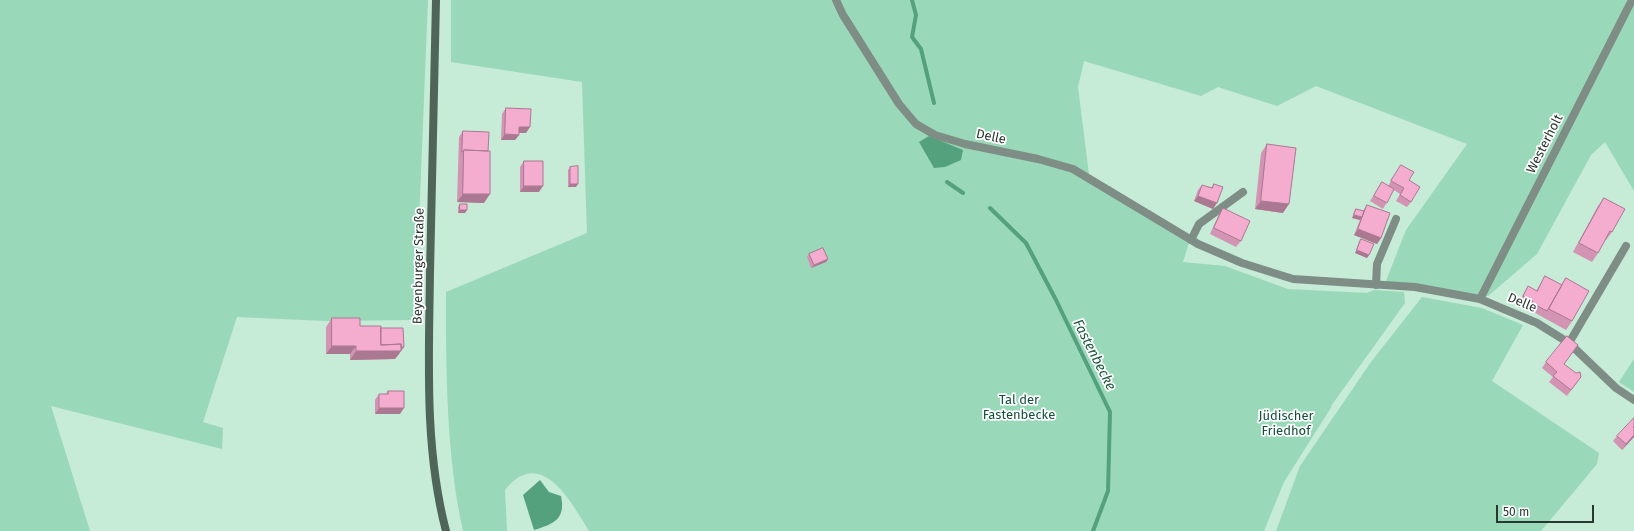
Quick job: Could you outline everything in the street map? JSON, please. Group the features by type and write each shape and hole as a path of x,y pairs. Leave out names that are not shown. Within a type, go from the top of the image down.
{"main road":[{"name":"Beyenburger Straße","path":"436,0 429,367 432,454 440,507 446,531"}],"street":[{"name":"Delle","path":"836,0 843,15 899,104 916,124 935,136 965,144 1038,159 1073,169 1191,240 1242,264 1293,279 1415,287 1480,299 1537,322 1569,343 1616,388 1634,400"},
{"name":"Westerholt","path":"1480,299 1632,0"},
{"path":"1191,240 1199,224 1243,192"},
{"path":"1376,285 1377,264 1396,219"},
{"path":"1569,343 1626,246"}],"green space":[{"path":"0,0 428,0 415,320 326,321 237,317 203,422 223,428 222,449 51,406 90,531 0,531"},
{"path":"451,0 1634,0 1634,191 1605,142 1591,155 1537,254 1488,296 1481,298 1384,286 1406,230 1467,144 1316,86 1277,106 1218,87 1201,96 1084,61 1078,87 1090,183 1189,243 1183,262 1225,266 1288,289 1367,293 1374,290 1404,292 1405,303 1331,406 1284,482 1264,531 589,531 564,493 554,483 543,476 531,473 518,478 505,490 507,531 463,531 457,502 450,442 446,352 446,292 587,233 582,82 451,62"},
{"path":"1422,297 1482,308 1523,325 1492,381 1599,453 1597,464 1541,531 1276,531 1300,466 1371,362"},
{"path":"1634,359 1634,392 1619,382"}],"shaded area":[{"path":"929,136 963,150 961,160 945,167 934,168 919,142"},
{"path":"540,480 549,492 561,496 562,510 560,515 553,523 534,530 523,495"}],"building":[{"path":"506,108 531,109 530,127 519,127 519,135 505,134"},
{"path":"463,131 489,132 488,151 464,150 462,152"},
{"path":"1267,144 1296,148 1289,204 1261,201"},
{"path":"464,150 490,151 490,194 463,194"},
{"path":"524,161 543,161 543,186 524,186"},
{"path":"1401,165 1414,172 1409,180 1420,187 1411,202 1400,195 1404,188 1391,181"},
{"path":"578,166 578,184 570,184 570,167"},
{"path":"1382,182 1394,189 1387,203 1374,196"},
{"path":"1214,184 1223,187 1217,203 1198,196 1202,185 1212,188"},
{"path":"1604,198 1625,209 1612,232 1610,231 1598,253 1579,243"},
{"path":"460,204 467,204 467,210 460,210"},
{"path":"1367,205 1390,213 1381,238 1358,229"},
{"path":"1223,208 1250,221 1241,241 1214,228"},
{"path":"1356,209 1364,211 1362,217 1354,215"},
{"path":"1361,239 1374,244 1369,255 1357,250"},
{"path":"823,248 828,259 814,265 809,254"},
{"path":"1545,276 1562,285 1547,311 1523,296 1528,286 1537,291"},
{"path":"1566,278 1589,291 1572,321 1549,309"},
{"path":"332,318 360,318 360,326 381,326 381,345 401,344 401,351 356,351 356,346 332,346"},
{"path":"381,328 403,328 404,347 401,347 401,344 381,345"},
{"path":"1567,336 1578,345 1564,364 1576,373 1580,372 1581,377 1571,390 1553,376 1557,372 1546,362"},
{"path":"388,391 404,391 404,408 379,408 379,394 388,394"},
{"path":"1634,418 1634,435 1626,444 1617,436"}],"waterway":[{"name":"Fastenbecke","path":"912,0 916,15 912,37 921,49 934,103"},
{"name":"Fastenbecke","path":"947,182 963,193"},
{"name":"Fastenbecke","path":"990,208 1026,243 1056,300 1110,412 1108,491 1093,531"}],"park label":[{"name":"Tal der Fastenbecke","path":"1019,408"},
{"name":"Jüdischer Friedhof","path":"1286,424"}]}
